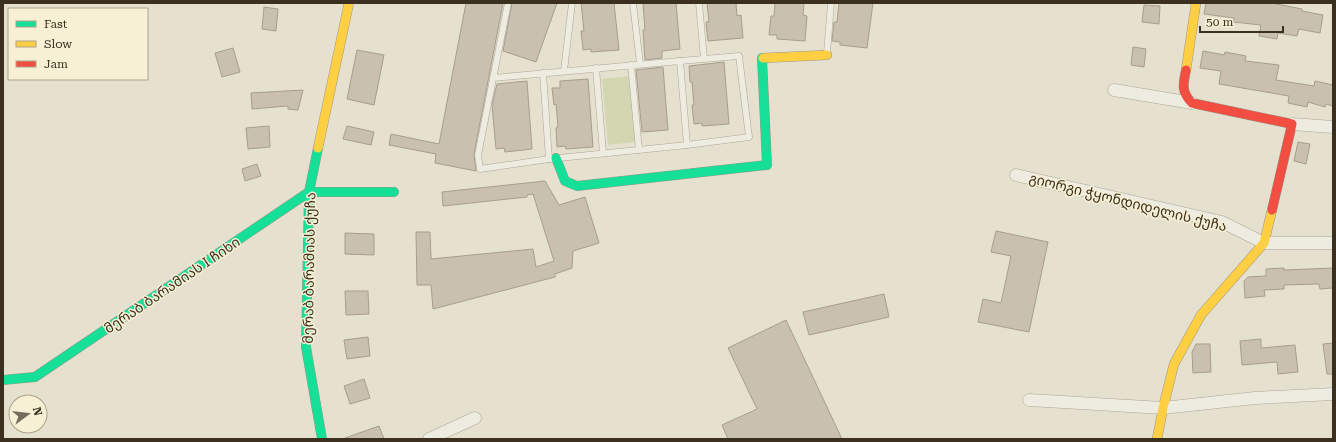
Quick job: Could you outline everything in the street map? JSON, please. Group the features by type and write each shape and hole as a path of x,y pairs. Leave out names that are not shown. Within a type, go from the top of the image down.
{"street":[{"name":"მერაბ ბარამიას ქუჩა","path":"322,439 306,347 309,192 350,3"},
{"path":"1192,103 1186,97 1183,87 1196,3"},
{"path":"553,158 565,181 577,186 767,165 762,58 827,55"},
{"path":"1114,90 1192,103 1292,124 1333,128"},
{"path":"1157,439 1162,408 1174,364 1201,315 1264,243 1292,124"},
{"name":"გიორგი ჭყონდიდელის ქუჩა","path":"1016,175 1222,222 1264,243 1333,243"},
{"path":"309,192 394,192"},
{"name":"მერაბ ბარამიას I ჩიხი","path":"3,380 35,377 309,192"},
{"path":"1029,400 1162,408 1255,398 1333,394"},
{"path":"429,439 475,418"}],"lane":[{"path":"493,78 740,56 749,137 687,145 553,158 488,167 480,170 478,156 493,78 508,3"},
{"path":"564,71 572,3"},
{"path":"633,3 640,64"},
{"path":"699,3 704,59"},
{"path":"827,55 831,3"},
{"path":"680,61 687,145"},
{"path":"631,65 639,150"},
{"path":"596,68 603,153"},
{"path":"543,73 553,158"}],"green space":[{"path":"630,76 636,142 608,145 602,79"}],"building":[{"path":"466,3 503,3 474,154 476,171 435,163 436,154 389,145 391,134 439,144"},
{"path":"512,3 557,3 536,62 503,51"},
{"path":"581,3 614,3 619,50 591,52 591,49 583,50 581,31 584,31"},
{"path":"643,3 676,3 680,49 662,51 662,58 645,60"},
{"path":"707,3 736,3 737,16 741,15 743,38 708,41 706,22 709,22"},
{"path":"775,3 804,3 803,15 807,16 805,41 777,39 777,35 769,35 771,16 774,16"},
{"path":"839,3 873,3 867,48 840,45 840,42 832,41 834,22 837,22"},
{"path":"1206,3 1272,3 1302,9 1302,11 1323,15 1320,33 1299,29 1297,36 1278,33 1277,39 1259,36 1261,25 1233,22 1234,18 1204,14"},
{"path":"1144,5 1160,6 1159,24 1142,22"},
{"path":"264,7 278,9 276,31 262,29"},
{"path":"1133,47 1146,49 1144,67 1131,65"},
{"path":"233,48 240,72 222,77 215,53"},
{"path":"357,50 384,55 374,105 347,99"},
{"path":"1203,51 1224,55 1225,52 1246,56 1245,61 1279,65 1276,80 1314,86 1315,81 1333,85 1333,106 1326,104 1325,107 1308,102 1307,107 1288,103 1289,96 1219,84 1221,71 1200,68"},
{"path":"724,62 729,124 702,126 702,123 694,124 692,105 694,105 689,66"},
{"path":"663,67 668,130 642,132 636,70"},
{"path":"588,79 593,147 566,149 565,146 557,147 556,128 558,127 556,104 554,105 552,88 560,88 560,81"},
{"path":"527,81 532,149 505,152 504,148 496,149 492,105 497,84"},
{"path":"303,90 298,110 288,109 288,106 252,109 251,93"},
{"path":"269,126 270,147 248,149 246,128"},
{"path":"347,126 374,132 371,145 343,139"},
{"path":"1298,142 1310,144 1306,164 1294,161"},
{"path":"257,164 261,176 245,181 242,169"},
{"path":"545,181 559,205 585,197 599,243 573,251 572,268 555,274 555,277 433,309 431,285 417,285 416,232 430,232 431,259 533,249 536,267 554,261 533,194 527,195 527,197 443,206 442,192"},
{"path":"996,231 1048,242 1029,332 978,322 983,299 1001,303 1011,256 991,252"},
{"path":"345,233 374,234 374,255 345,254"},
{"path":"1284,268 1284,270 1333,268 1333,288 1320,289 1319,284 1284,285 1284,289 1264,290 1265,296 1245,298 1244,281 1248,277 1266,276 1266,269"},
{"path":"345,291 368,291 369,314 346,315"},
{"path":"884,294 889,317 809,335 803,312"},
{"path":"786,320 842,439 728,439 722,425 757,409 728,348"},
{"path":"368,337 370,356 347,359 344,340"},
{"path":"1261,339 1261,348 1295,345 1298,372 1278,374 1277,362 1242,365 1240,341"},
{"path":"1333,343 1333,374 1327,374 1323,344"},
{"path":"1196,344 1210,344 1211,372 1193,373 1192,352"},
{"path":"364,379 370,398 350,404 344,386"},
{"path":"379,426 384,439 345,439 345,438"}],"traffic: fast":[{"path":"556,158 565,181 577,186 767,165 763,58"},
{"path":"318,148 309,192 306,347 322,439"},
{"path":"3,380 35,377 309,192 394,192"}],"traffic: slow":[{"path":"318,148 349,3"},
{"path":"1186,70 1196,3"},
{"path":"763,58 827,55"},
{"path":"1157,439 1174,364 1201,315 1264,243 1272,210"}],"traffic: jam":[{"path":"1186,70 1184,91 1192,103 1292,124 1272,210"}]}
